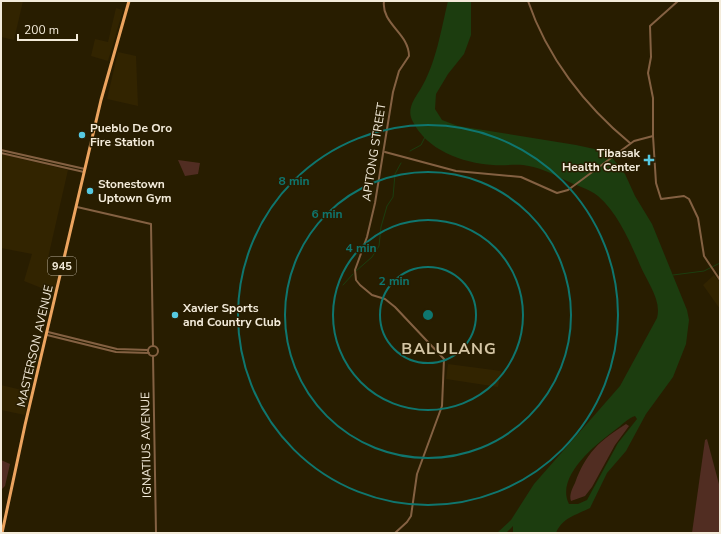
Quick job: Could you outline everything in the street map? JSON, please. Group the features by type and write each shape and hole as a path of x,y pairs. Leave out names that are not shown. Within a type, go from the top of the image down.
{"main road":[{"name":"MASTERSON AVENUE","path":"2,533 108,73 129,1"}],"street":[{"name":"APITONG STREET","path":"384,1 384,13 406,42 409,53 399,71 393,92 374,210 367,237 355,270 356,280 372,295 385,299 395,307 440,353 444,361 441,413 416,474 410,519 395,533"},
{"path":"528,1 544,40 562,69 594,110 630,143"},
{"path":"678,1 650,26 651,58 648,73 653,98 653,136 656,183 660,197 664,199 686,196 689,199 698,218 702,250 712,270 720,280"},
{"path":"384,152 456,171 521,177 555,193 559,193 568,190 630,143 640,138 653,136"},
{"path":"1,150 86,171"},
{"path":"1,153 86,171"},
{"path":"77,207 151,224 153,346 148,352"},
{"path":"47,334 117,349 148,352 153,356"},
{"name":"IGNATIUS AVENUE","path":"153,346 158,351 153,356 156,533"}],"shaded area":[{"path":"1,1 23,1 14,40 1,37"},
{"path":"448,1 471,1 471,35 464,54 448,74 436,94 435,109 442,120 458,126 576,145 599,150 610,155 625,174 635,196 652,224 687,310 689,320 686,344 673,377 646,414 626,451 607,473 590,508 566,520 556,533 513,533 513,526 506,533 497,533 511,520 534,484 620,386 657,318 658,311 656,298 623,228 612,211 594,193 534,167 481,164 457,158 436,147 418,130 412,120 410,112 414,101 426,80 434,58","holes":["635,416 637,419 618,443 587,500 578,504 569,504 566,494 572,472 588,452 627,420"]},
{"path":"116,8 123,10 108,61 91,56 95,39 108,42"},
{"path":"118,52 136,56 138,106 107,99"},
{"path":"1,154 68,170 48,258 62,261 54,293 24,281 32,254 1,248"},
{"path":"178,160 200,163 198,174 185,176"},
{"path":"714,275 720,282 720,309 703,285"},
{"path":"448,364 501,371 498,387 446,379"},
{"path":"1,385 30,392 25,415 1,410"},
{"path":"626,424 629,426 615,445 592,487 585,496 571,501 570,496 579,473 594,449 608,436"},
{"path":"707,439 720,488 720,533 692,533 705,440"},
{"path":"1,460 10,464 5,486 1,490"}],"waterway":[{"path":"410,151 421,145 425,137"},
{"path":"356,271 372,257 379,246 381,227 387,206 393,197 395,174 401,163"},
{"path":"673,275 704,271 720,263"},
{"path":"343,285 353,274"}],"place":[{"name":"Pueblo De Oro Fire Station","path":"82,135"},
{"name":"Tibasak Health Center","path":"649,160"},
{"name":"Stonestown Uptown Gym","path":"90,191"},
{"name":"Xavier Sports and Country Club","path":"175,315"}],"district":[{"name":"BALULANG","path":"449,348"}]}
